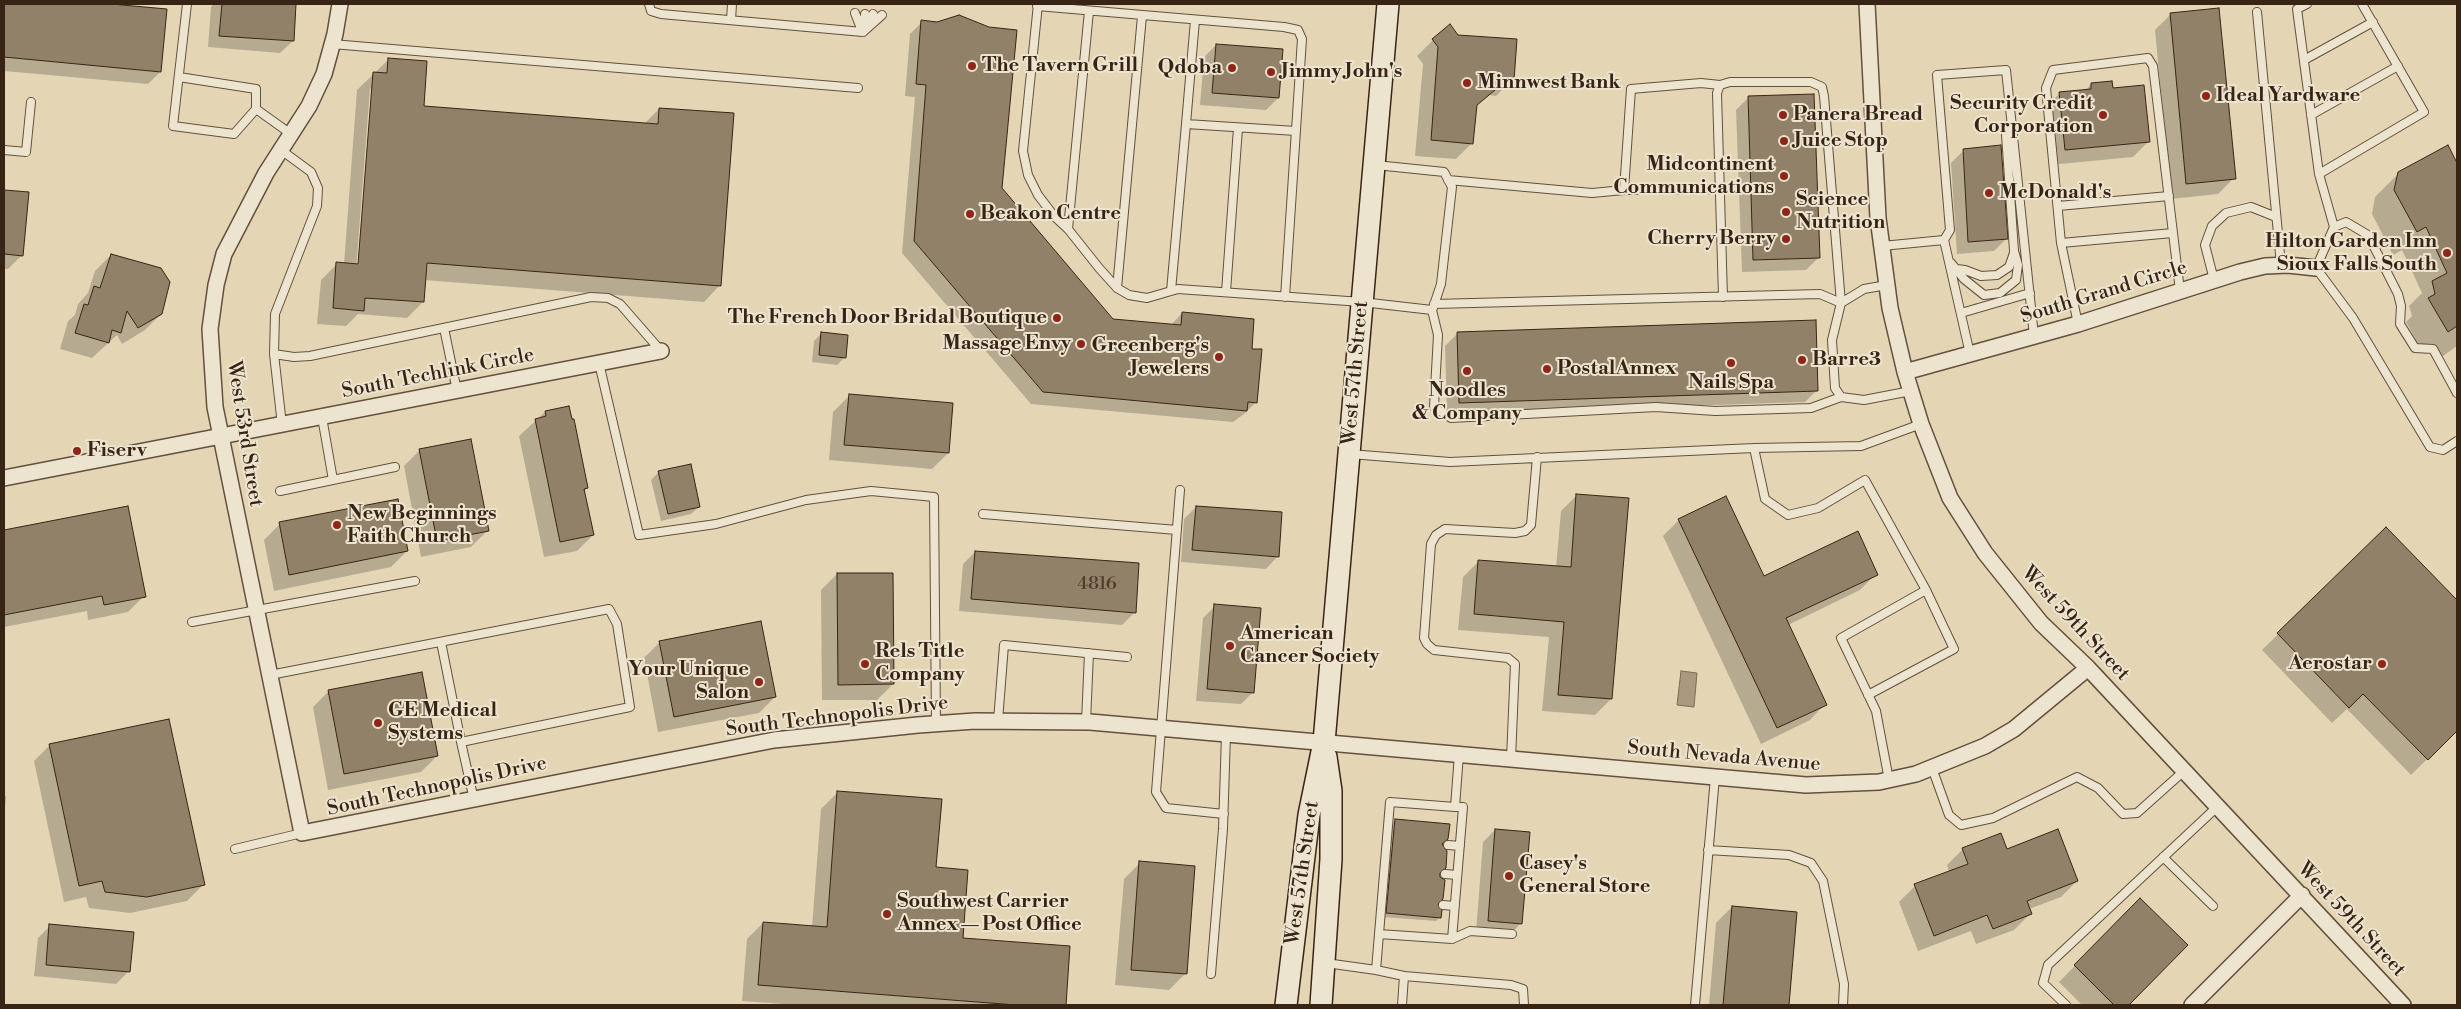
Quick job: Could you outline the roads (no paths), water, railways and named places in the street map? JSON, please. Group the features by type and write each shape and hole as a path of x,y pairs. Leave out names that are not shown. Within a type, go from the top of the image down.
{"main road":[{"name":"West 57th Street","path":"1286,1005 1309,815 1324,742 1388,4"},
{"name":"West 57th Street","path":"1321,1005 1331,858 1331,792 1324,742"}],"street":[{"name":"West 53rd Street","path":"302,833 215,407 210,329 216,285 224,254 235,229 280,150 309,106 324,74 340,4"},
{"name":"West 59th Street","path":"1867,4 1878,218 1887,285 1905,372 1921,424 1950,498 1985,553 2041,623 2088,668 2403,1005"},
{"name":"South Grand Circle","path":"1905,372 2078,324 2214,280 2265,266 2281,265 2316,268"},
{"name":"South Techlink Circle","path":"4,478 661,351"},
{"name":"South Nevada Avenue","path":"1324,742 1806,785 1842,785 1889,780 1932,768 1985,746 2014,729 2088,668"},
{"name":"South Technopolis Drive","path":"302,833 774,740 936,724 998,721 1086,722 1324,742"},
{"path":"2192,1005 2302,895"}],"lane":[{"path":"179,77 256,89 256,109 234,134 173,126 187,4"},
{"path":"649,4 651,11 661,14 863,32 882,15"},
{"path":"730,20 732,4"},
{"path":"2307,4 2297,9 2318,174 2334,227 2316,268 2353,318 2430,447 2443,450 2457,442"},
{"path":"2318,174 2424,112 2362,4"},
{"path":"1285,297 1302,40 1298,30 1037,5 1023,152 1028,175 1038,195 1054,216 1068,229 1117,288 1129,295 1147,298 1178,289 1285,297 1433,307 1820,294 1841,303"},
{"path":"1068,229 1089,11"},
{"path":"2257,12 2281,265"},
{"path":"855,13 863,32"},
{"path":"863,32 869,14"},
{"path":"1117,288 1142,16"},
{"path":"1171,291 1195,20"},
{"path":"2304,60 2373,22"},
{"path":"332,44 858,88"},
{"path":"2078,324 2062,243 2046,88 2053,70 2148,58 2153,66 2180,291"},
{"path":"2311,115 2398,66"},
{"path":"1970,354 1951,263 1944,240 1950,230 1937,75 2006,70 2034,336"},
{"path":"1624,190 1631,89 1730,82 1811,82 1822,87 1841,303 1832,340 1835,388 1841,397"},
{"path":"1720,84 1717,93 1723,296"},
{"path":"4,150 26,152 31,102"},
{"path":"256,109 291,134"},
{"path":"1186,124 1296,131"},
{"path":"1951,263 1964,279 1984,295 2000,293 2016,280 2018,265 2014,251 2006,135 2012,124"},
{"path":"1226,292 1238,128"},
{"path":"280,150 311,172 318,188 317,206 275,314 274,354 282,425"},
{"path":"1374,164 1444,172 1452,187 1440,284 1433,307 1438,335 1434,407 1451,418 1656,407 1715,411 1811,408 1841,397 1864,400 1911,392"},
{"path":"1448,180 1592,193 1624,190 1720,189"},
{"path":"2058,206 2169,196"},
{"path":"2214,280 2205,246 2212,226 2226,213 2251,208 2276,217"},
{"path":"2334,227 2346,222 2368,235 2398,294 2401,306 2400,324 2415,348 2433,349 2457,393"},
{"path":"2062,243 2173,233"},
{"path":"1882,246 1944,240"},
{"path":"1957,269 1980,276 1997,275 2009,267 2014,251"},
{"path":"1841,303 1864,289 1887,285"},
{"path":"1961,313 2030,293"},
{"path":"274,354 294,357 310,356 591,298 608,298 620,304 633,316 661,351"},
{"path":"444,328 457,391"},
{"path":"599,363 639,535 716,524 806,500 870,491 934,497 936,724"},
{"path":"322,417 333,480"},
{"path":"1350,454 1450,462 1754,448 1861,446 1921,424"},
{"path":"1754,448 1765,499 1788,515 1818,508 1865,480 1926,590 1954,649 1868,695"},
{"path":"1511,759 1516,664 1508,658 1434,650 1426,644 1424,638 1431,544 1436,534 1445,529 1515,533 1525,531 1531,525 1537,457"},
{"path":"280,491 395,467"},
{"path":"1180,490 1156,792 1166,808 1224,814"},
{"path":"983,514 1177,530"},
{"path":"192,622 257,612 414,581"},
{"path":"1889,780 1876,710 1841,638 1926,590"},
{"path":"270,675 609,609 617,624 630,707 461,742"},
{"path":"441,642 474,800"},
{"path":"998,721 1004,646 1127,657"},
{"path":"1086,722 1089,653"},
{"path":"1211,974 1224,814 1226,734"},
{"path":"1455,807 1459,754"},
{"path":"1932,768 1949,815 1961,825 1993,818 2076,777 2098,788 2123,814 2137,813 2184,771"},
{"path":"1695,1005 1715,777"},
{"path":"1376,970 1388,869 1390,802 1463,807 1452,939"},
{"path":"2066,1005 2043,983 2048,965 2217,808"},
{"path":"235,848 302,833"},
{"path":"1448,845 1460,846"},
{"path":"1708,850 1789,855 1811,863 1823,881 1844,984 1843,1005"},
{"path":"2163,857 2213,906"},
{"path":"1445,874 1457,875"},
{"path":"1443,904 1455,906"},
{"path":"1379,934 1452,939 1470,931 1512,934"},
{"path":"1324,962 1404,976 1511,985 1523,989 1524,1005"},
{"path":"1402,1005 1404,976"}],"place":[{"name":"The Tavern Grill","path":"972,66"},
{"name":"Qdoba","path":"1232,68"},
{"name":"Jimmy John's","path":"1271,72"},
{"name":"Minnwest Bank","path":"1467,83"},
{"name":"Ideal Yardware","path":"2206,96"},
{"name":"Panera Bread","path":"1783,115"},
{"name":"Security Credit Corporation","path":"2103,115"},
{"name":"Juice Stop","path":"1784,141"},
{"name":"Midcontinent Communications","path":"1784,176"},
{"name":"McDonald's","path":"1989,193"},
{"name":"Science Nutrition","path":"1786,212"},
{"name":"Beakon Centre","path":"970,214"},
{"name":"Cherry Berry","path":"1786,239"},
{"name":"Hilton Garden Inn Sioux Falls South","path":"2447,253"},
{"name":"The French Door Bridal Boutique","path":"1057,318"},
{"name":"Massage Envy","path":"1081,344"},
{"name":"Greenberg's Jewelers","path":"1219,357"},
{"name":"Barre3","path":"1802,360"},
{"name":"Nails Spa","path":"1731,363"},
{"name":"PostalAnnex","path":"1547,369"},
{"name":"Noodles & Company","path":"1467,371"},
{"name":"Fiserv","path":"77,451"},
{"name":"New Beginnings Faith Church","path":"337,525"},
{"name":"American Cancer Society","path":"1230,646"},
{"name":"Rels Title Company","path":"865,664"},
{"name":"Aerostar","path":"2382,664"},
{"name":"Your Unique Salon","path":"759,682"},
{"name":"GE Medical Systems","path":"378,723"},
{"name":"Casey's General Store","path":"1509,876"},
{"name":"Southwest Carrier Annex — Post Office","path":"887,914"}]}
